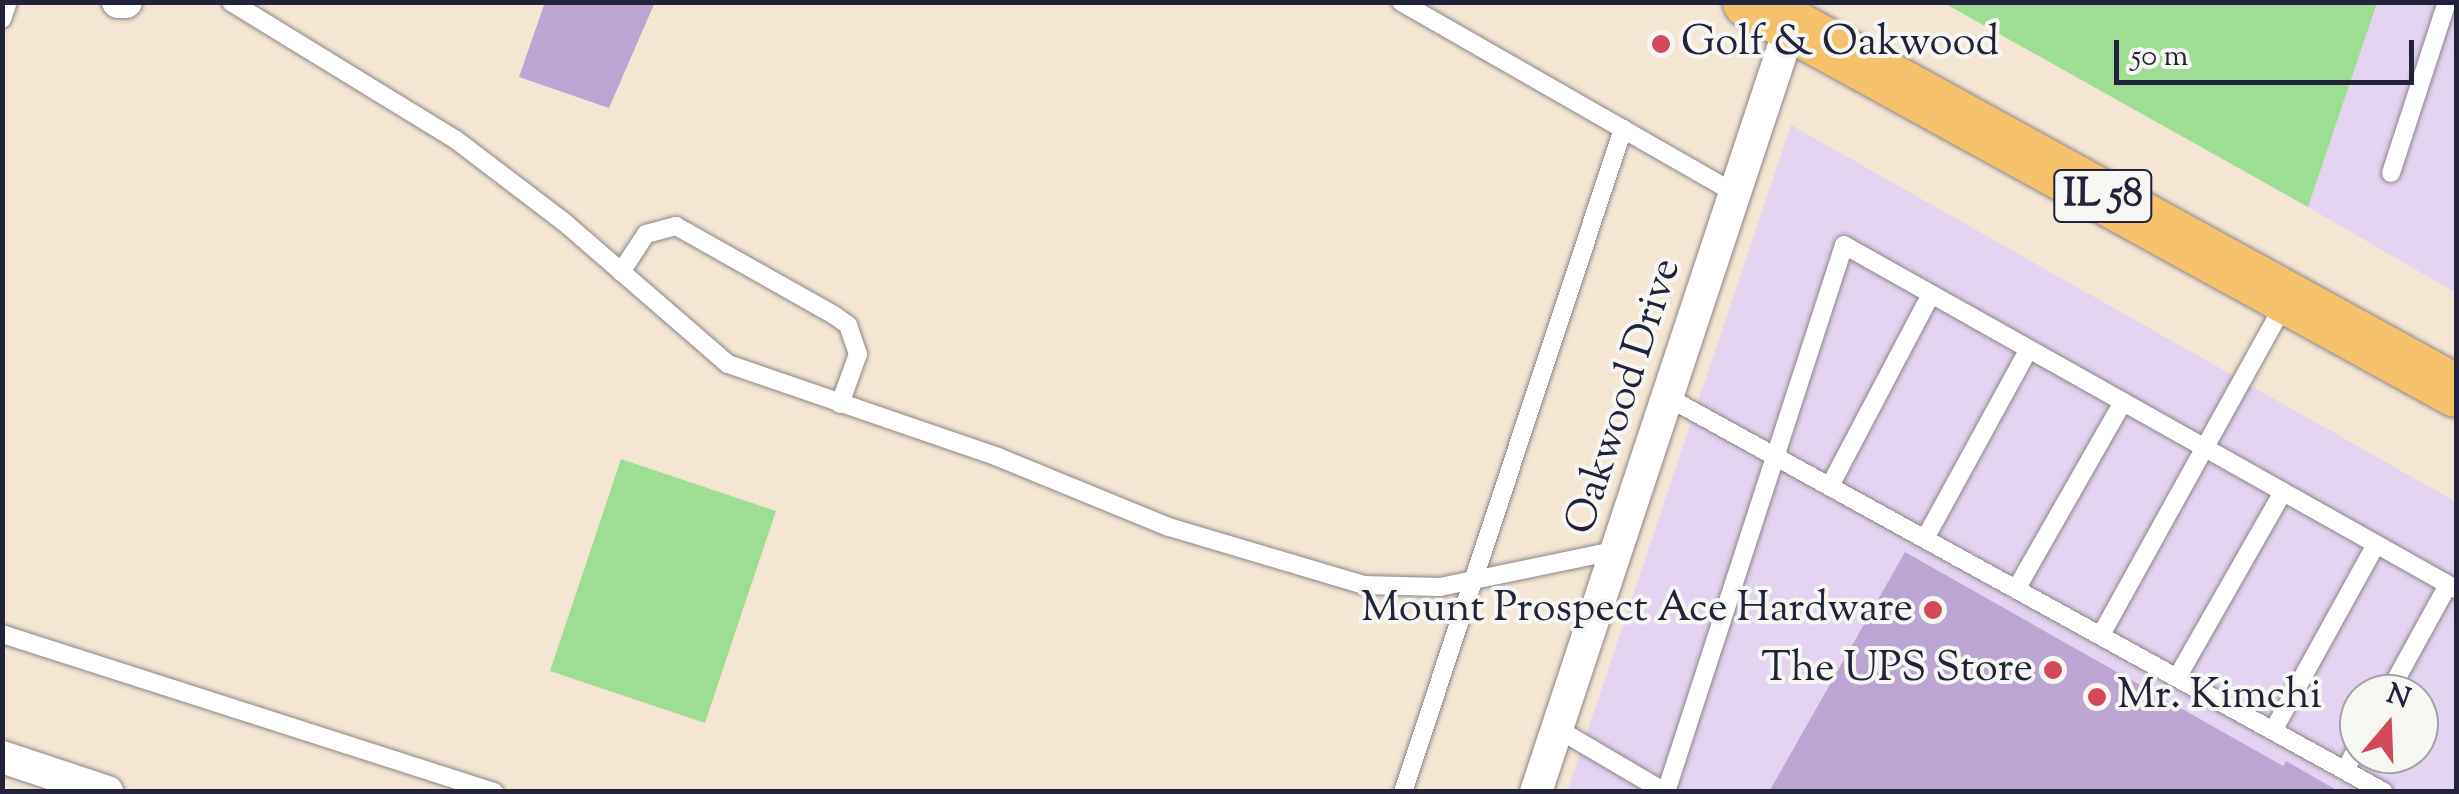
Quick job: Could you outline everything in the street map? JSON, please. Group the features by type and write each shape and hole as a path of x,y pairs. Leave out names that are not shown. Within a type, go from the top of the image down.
{"main road":[{"name":"IL 58","path":"1769,15 2288,296 2456,392"}],"street":[{"name":"Oakwood Drive","path":"1536,792 1736,194 1769,15"},
{"path":"2,758 107,792"}],"lane":[{"path":"2,19 8,2"},
{"path":"231,2 455,139 728,364 1288,567 1364,585 1440,587 1620,550"},
{"path":"1401,2 1736,194"},
{"path":"2391,172 2447,2"},
{"path":"1403,792 1623,129"},
{"path":"621,272 646,234 676,226 834,315 848,325 858,354 840,404"},
{"path":"1558,730 1665,792 1844,245 2452,587 2400,674"},
{"path":"1832,482 1931,294"},
{"path":"2102,633 2208,450 2288,296"},
{"path":"1927,535 2029,349"},
{"path":"1669,398 1778,452 2339,766"},
{"path":"2018,586 2123,402"},
{"path":"2178,676 2283,492"},
{"path":"2274,730 2376,544"},
{"path":"2,634 494,792"},
{"path":"2353,774 2384,792"}],"shaded area":[{"path":"2377,3 2456,3 2456,293 2308,207"},
{"path":"1791,125 2456,502 2456,791 1567,792"}],"green space":[{"path":"1944,3 2377,3 2308,207"},
{"path":"621,459 776,511 705,723 550,671"}],"building":[{"path":"545,2 655,2 609,108 519,77"},
{"path":"1905,552 2283,766 2286,761 2340,792 1769,792"}],"place":[{"name":"Golf & Oakwood","path":"1661,44"},
{"name":"Mount Prospect Ace Hardware","path":"1933,610"},
{"name":"The UPS Store","path":"2053,670"},
{"name":"Mr. Kimchi","path":"2097,697"}]}
